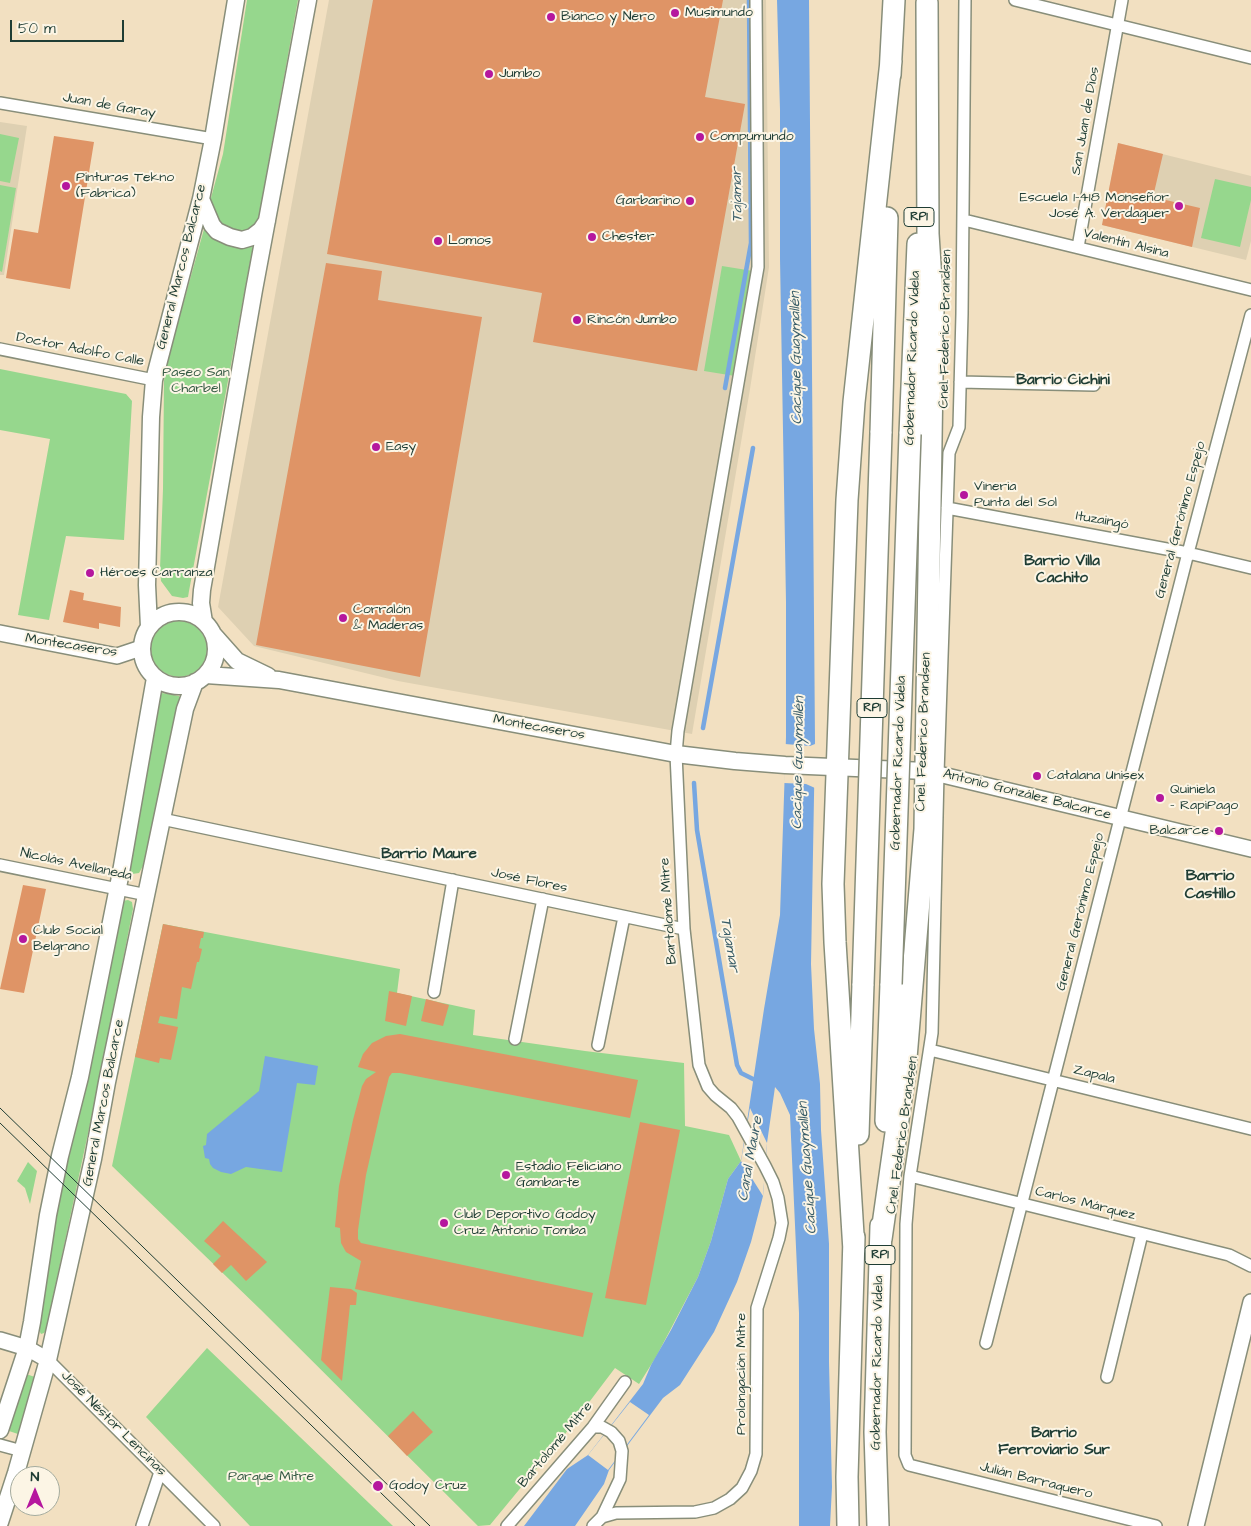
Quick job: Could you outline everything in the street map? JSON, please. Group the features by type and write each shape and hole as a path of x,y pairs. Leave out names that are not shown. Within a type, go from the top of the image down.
{"highway":[{"name":"Gobernador Ricardo Videla","path":"848,1526 847,1477 894,0"},
{"name":"Gobernador Ricardo Videla","path":"878,1526 875,1432 881,1239 927,2"},
{"path":"881,1239 906,1060 925,829 932,772 934,311 928,234 927,2"},
{"path":"854,1251 834,942 834,884 847,500 854,402 891,61"}],"main road":[{"name":"General Marcos Balcarce","path":"148,627 150,427 154,380 201,199 236,0"},
{"path":"208,627 190,614 176,612 159,617 148,627 143,638 141,648 144,665 155,678 168,685 177,686 200,679 211,668 216,653 216,646 208,627 202,603 202,590 308,0"},
{"path":"201,199 212,225 217,231 230,237 242,240 252,236 262,230 267,221"},
{"name":"Montecaseros","path":"208,627 237,661 280,680"},
{"name":"General Marcos Balcarce","path":"0,1430 27,1348 52,1195 80,1076 118,889 155,678"},
{"name":"General Marcos Balcarce","path":"0,1522 48,1360 93,1159 107,1082 185,709 200,679"},
{"name":"Montecaseros","path":"200,679 280,680 676,754 735,761 800,765"},
{"name":"Antonio González Balcarce","path":"800,765 932,772"}],"street":[{"name":"Bartolomé Mitre","path":"699,1065 684,929 676,754 678,731 758,267 756,0"},
{"name":"Cnel. Federico Brandsen","path":"909,1465 905,1455 904,1253 910,1176 932,1033 932,772 949,453 959,427 964,220 965,0"},
{"path":"1015,0 1251,58"},
{"name":"San Juan de Dios","path":"1078,247 1122,0"},
{"name":"Juan de Garay","path":"0,103 213,139"},
{"name":"Valentín Alsina","path":"964,220 1251,290"},
{"name":"General Gerónimo Espejo","path":"986,1343 1188,552 1251,315"},
{"name":"Doctor Adolfo Calle","path":"0,350 154,380"},
{"path":"960,382 1094,385"},
{"name":"Ituzaingó","path":"947,508 1188,552 1251,568"},
{"name":"Montecaseros","path":"0,633 117,656 141,648"},
{"name":"Antonio González Balcarce","path":"932,772 1251,849"},
{"name":"José Flores","path":"162,819 684,929"},
{"name":"Nicolás Avellaneda","path":"0,865 147,895"},
{"path":"434,992 453,880"},
{"path":"515,1039 543,899"},
{"path":"598,1045 624,916"},
{"name":"Zapala","path":"930,1050 1251,1129"},
{"name":"Prolongación Mitre","path":"602,1517 616,1513 695,1512 714,1508 742,1488 751,1471 756,1454 757,1308 780,1238 782,1223 775,1190 765,1166 730,1108 708,1087 699,1065"},
{"name":"Carlos Márquez","path":"910,1176 1229,1255 1251,1266"},
{"path":"1107,1377 1142,1234"},
{"path":"1196,1526 1251,1302"},
{"name":"José Néstor Lencinas","path":"0,1340 27,1348 48,1360 213,1525"},
{"name":"Bartolomé Mitre","path":"507,1526 593,1427 625,1382"},
{"path":"593,1427 602,1427 608,1430 619,1441 622,1451 620,1479 602,1517 593,1526"},
{"path":"0,1445 22,1451"},
{"name":"Julián Barraquero","path":"909,1465 1156,1526"},
{"path":"142,1526 160,1472"}],"shaded area":[{"path":"329,0 766,0 769,267 692,734 398,681 254,646 218,607"},
{"path":"0,122 27,126 4,275 0,275"},
{"name":"Escuela 1-418 Monseñor José A. Verdaguer","path":"1118,143 1251,176 1251,241 1246,260 1102,225"}],"green space":[{"path":"247,0 298,0 258,221 247,234 223,228 209,205 223,154"},
{"path":"0,134 19,138 10,183 0,181"},
{"path":"1215,179 1251,187 1251,200 1240,247 1201,238"},
{"path":"0,185 16,188 2,272 0,271"},
{"name":"Paseo San Charbel","path":"204,229 222,243 232,245 252,244 253,246 188,597 183,598 172,596 161,581 164,381 166,366"},
{"path":"722,266 753,271 735,376 704,371"},
{"path":"0,369 126,394 132,401 124,540 66,536 49,620 18,615 50,439 0,430"},
{"path":"179,621 190,623 199,629 205,638 207,649 205,660 199,669 190,675 179,677 168,675 159,669 153,660 151,649 153,638 159,629 168,623"},
{"path":"162,693 179,696 181,699 143,866 139,873 132,874 128,871 159,697"},
{"path":"128,900 132,902 133,909 99,1082 46,1330 41,1334 38,1328 51,1234 122,901"},
{"name":"Club Deportivo Godoy Cruz Antonio Tomba","path":"163,924 400,969 397,993 475,1010 473,1035 684,1063 685,1126 729,1135 741,1161 728,1179 711,1241 698,1277 656,1357 639,1384 615,1368 565,1434 490,1525 478,1526 260,1309 112,1166"},
{"path":"28,1162 37,1171 30,1204 25,1188 17,1181"},
{"name":"Parque Mitre","path":"207,1348 393,1526 250,1526 146,1417"},
{"path":"26,1374 35,1377 18,1434 9,1431"}],"water":[{"path":"777,0 809,0 815,741 811,964 829,1244 832,1487 830,1526 799,1526 799,1313 790,1115 780,1093 775,1087 767,1143 763,1196 751,1242 737,1282 714,1332 680,1385 663,1398 609,1470 604,1484 575,1526 524,1526 567,1469 588,1455 643,1384 651,1365 698,1277 711,1241 728,1179 741,1161 780,915 786,737 780,110"},
{"path":"265,1056 318,1066 315,1085 297,1083 282,1172 246,1167 231,1174 221,1172 213,1168 209,1159 205,1158 203,1146 206,1145 207,1134 259,1091"}],"pier":[{"path":"785,744 810,746 815,744 815,788 806,784 784,783"},
{"path":"750,1108 767,1143 763,1196 741,1161"},
{"path":"630,1402 649,1415 608,1470 588,1455"}],"building":[{"path":"373,0 723,0 705,97 745,104 697,371 533,342 542,293 327,254"},
{"name":"Pinturas Tekno (Fabrica)","path":"54,136 94,142 70,289 6,278 14,229 38,233"},
{"path":"1118,143 1163,154 1153,197 1200,208 1192,247 1102,225"},
{"name":"Easy","path":"326,263 382,271 378,300 482,317 420,677 256,645"},
{"path":"70,590 84,593 83,600 121,607 120,627 99,623 99,629 63,622"},
{"name":"Club Social Belgrano","path":"23,885 46,889 24,993 0,989"},
{"path":"163,924 204,932 199,948 202,949 191,989 182,987 177,1019 160,1016 158,1023 178,1027 171,1060 160,1058 159,1063 135,1057"},
{"path":"389,991 412,996 406,1026 385,1021"},
{"path":"426,999 449,1005 443,1026 421,1021"},
{"path":"400,1034 638,1080 630,1118 392,1073 389,1077 366,1175 358,1230 358,1239 361,1243 593,1293 583,1337 355,1289 361,1261 346,1252 341,1243 340,1228 335,1227 339,1186 353,1120 362,1086 366,1079 376,1072 358,1067 363,1054 372,1043 386,1036"},
{"path":"640,1122 680,1130 646,1305 605,1298"},
{"path":"223,1221 267,1262 246,1281 231,1265 222,1273 213,1264 221,1256 204,1241"},
{"path":"330,1287 351,1289 357,1293 356,1305 350,1305 342,1381 321,1360"},
{"path":"413,1411 433,1432 407,1456 388,1436"}],"waterway":[{"name":"Tajamar","path":"725,388 751,243 749,0"},
{"name":"Tajamar","path":"703,728 753,448"},
{"name":"Tajamar","path":"694,783 697,830 737,1065 741,1073 757,1081"}],"tram line":[{"path":"0,1108 430,1526"},
{"path":"0,1123 415,1526"}],"place":[{"name":"Musimundo","path":"675,13"},
{"name":"Bianco y Nero","path":"551,17"},
{"name":"Jumbo","path":"489,74"},
{"name":"Compumundo","path":"700,137"},
{"name":"Pinturas Tekno (Fabrica)","path":"66,186"},
{"name":"Garbarino","path":"690,201"},
{"name":"Escuela 1-418 Monseñor José A. Verdaguer","path":"1179,206"},
{"name":"Chester","path":"592,237"},
{"name":"Lomos","path":"438,241"},
{"name":"Rincón Jumbo","path":"577,320"},
{"name":"Easy","path":"376,447"},
{"name":"Vineria Punta del Sol","path":"964,495"},
{"name":"Héroes Carranza","path":"90,573"},
{"name":"Corralón & Maderas","path":"343,618"},
{"name":"Catalana Unisex","path":"1037,776"},
{"name":"Quiniela - RapiPago","path":"1160,798"},
{"name":"Balcarce","path":"1219,831"},
{"name":"Club Social Belgrano","path":"23,939"},
{"name":"Estadio Feliciano Gambarte","path":"506,1175"},
{"name":"Club Deportivo Godoy Cruz Antonio Tomba","path":"444,1223"},
{"name":"Godoy Cruz","path":"378,1486"}],"district":[{"name":"Barrio Cichini","path":"1063,381"},
{"name":"Barrio Villa Cachito","path":"1062,570"},
{"name":"Barrio Maure","path":"429,855"},
{"name":"Barrio Castillo","path":"1210,886"},
{"name":"Barrio Ferroviario Sur","path":"1054,1442"}],"water label":[{"name":"Cacique Guaymallén","path":"797,358"},
{"name":"Cacique Guaymallén","path":"799,763"},
{"name":"Canal Maure","path":"751,1159"},
{"name":"Cacique Guaymallén","path":"808,1168"}]}
